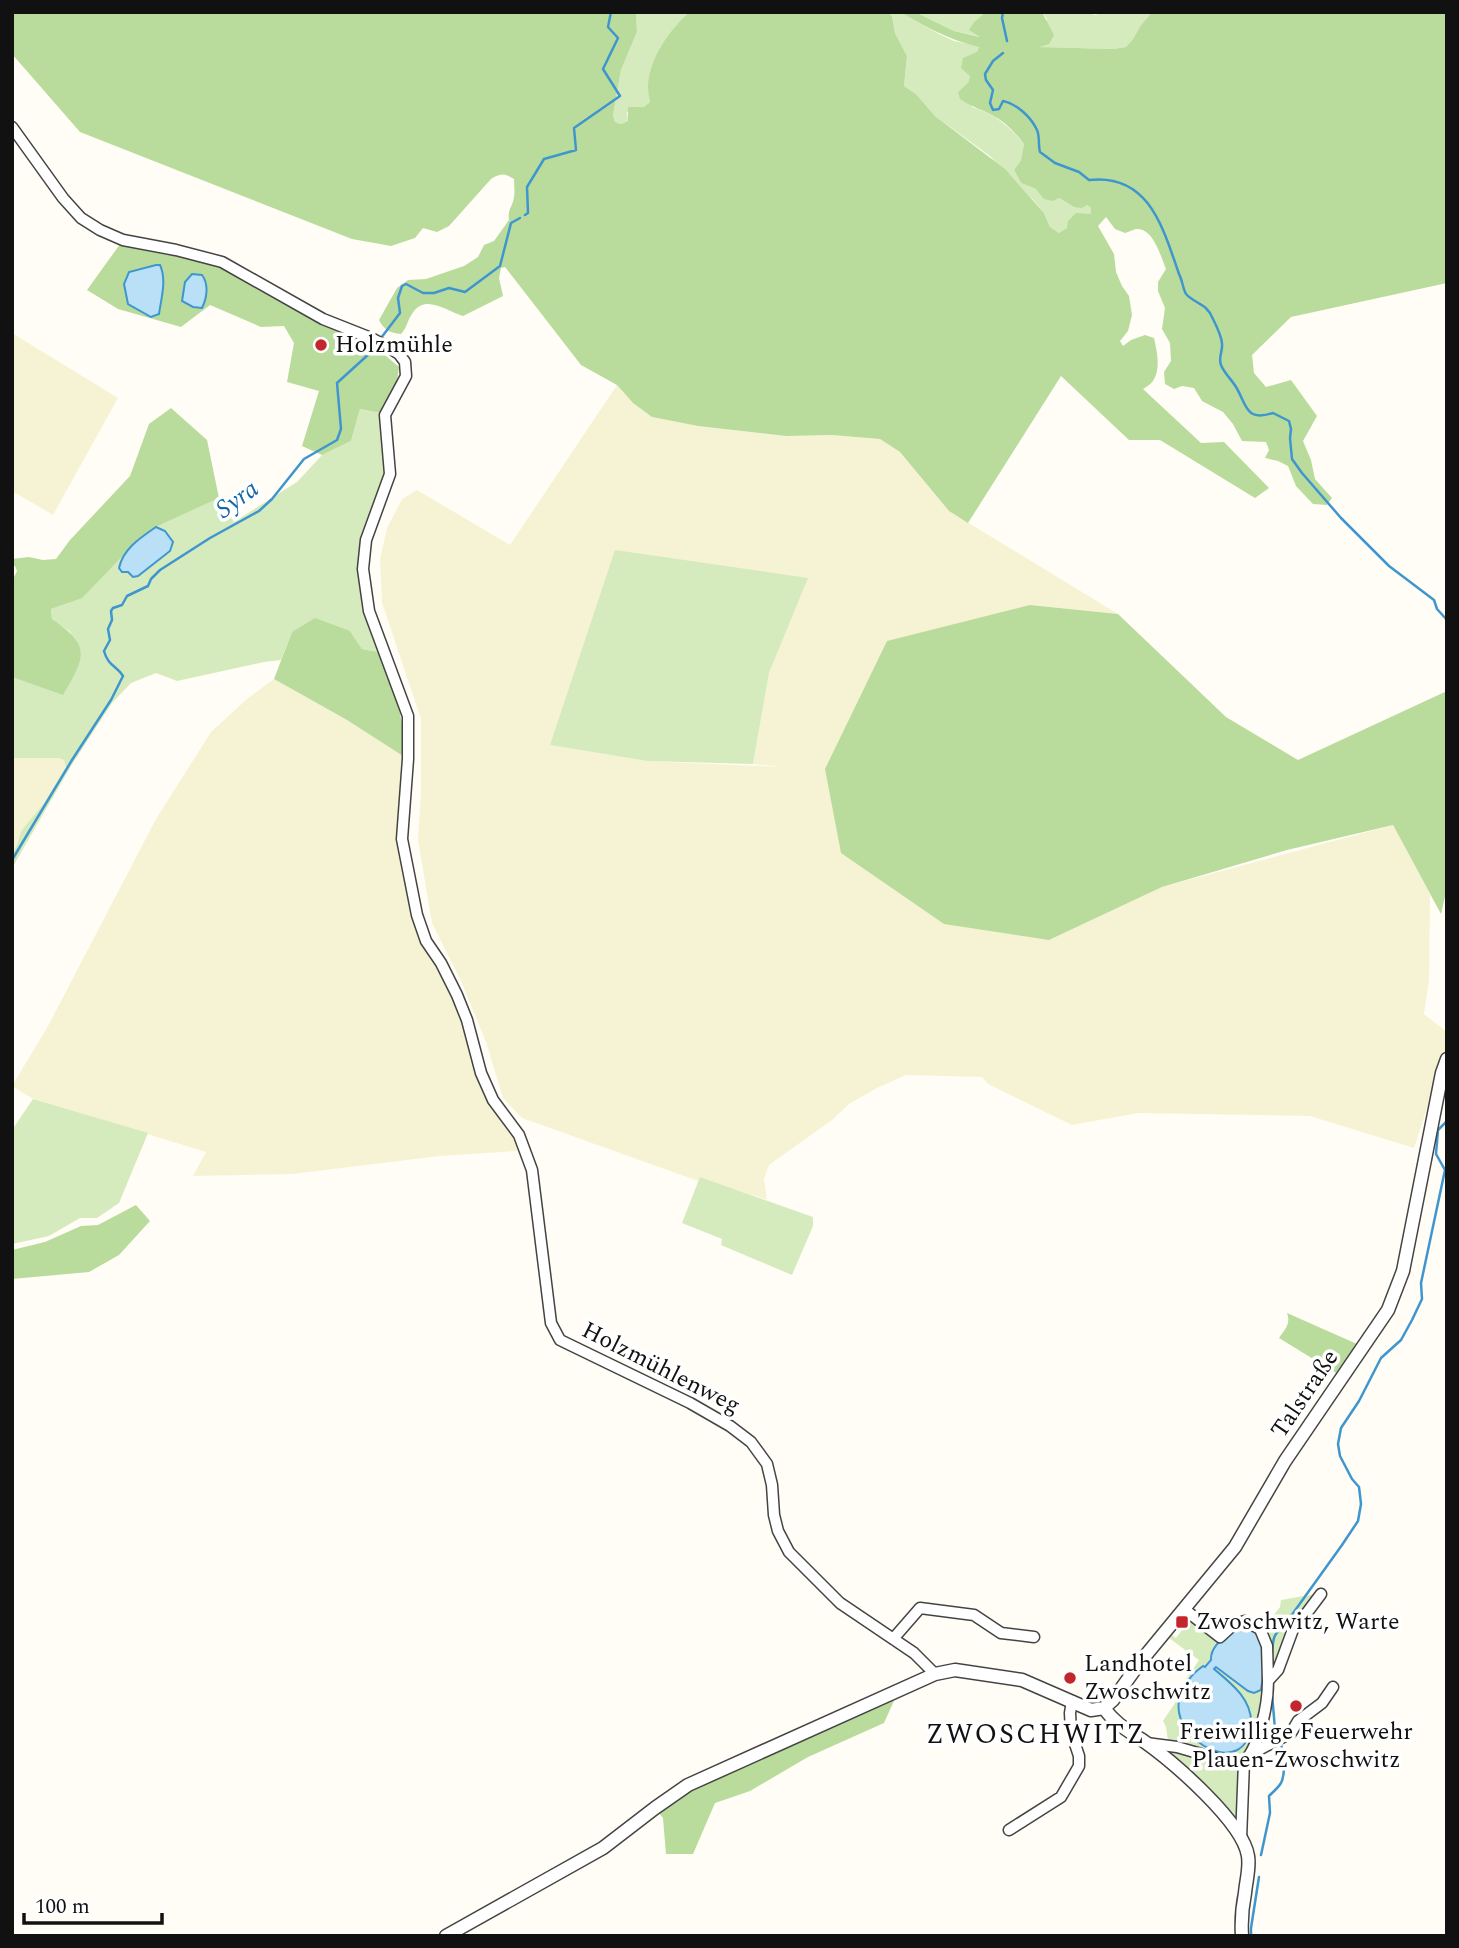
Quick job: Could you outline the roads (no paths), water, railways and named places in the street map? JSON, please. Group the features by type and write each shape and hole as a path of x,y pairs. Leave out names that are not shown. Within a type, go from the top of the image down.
{"street":[{"name":"Holzmühlenweg","path":"12,127 63,198 81,218 100,230 123,240 222,262 323,319 388,347 405,362 406,376 385,415 390,474 366,540 363,569 369,611 408,716 402,839 417,915 426,941 457,995 467,1020 481,1073 493,1100 519,1135 532,1170 551,1323 561,1340 690,1403 730,1426 751,1442 767,1464 774,1515 778,1531 789,1552 840,1603 914,1653 935,1674"},
{"name":"Talstraße","path":"1104,1708 1235,1547 1285,1461 1388,1310 1403,1272 1447,1059"},
{"path":"1268,1681 1278,1670 1295,1624 1321,1594"},
{"path":"893,1639 920,1608 974,1615 1001,1633 1034,1637"},
{"path":"1184,1609 1220,1637 1233,1625 1245,1621 1260,1629 1267,1646 1268,1681 1260,1728 1248,1758 1241,1839"},
{"path":"446,1936 603,1848 688,1785 935,1674 955,1670 1011,1678 1091,1710 1104,1708 1117,1724 1146,1743 1215,1803 1248,1853 1249,1868 1241,1917 1242,1936"},
{"path":"1146,1743 1177,1747 1222,1760 1248,1758 1291,1733 1298,1721 1322,1703 1334,1687"},
{"path":"1009,1830 1061,1797 1080,1766 1071,1732 1069,1713 1072,1701"}],"water":[{"path":"160,265 162,271 163,290 159,314 151,317 128,304 124,284 129,272"},
{"path":"192,274 202,275 206,283 202,308 182,301 185,282"},
{"path":"156,527 165,531 173,542 170,551 138,576 133,577 128,572 122,572 119,568 124,555"},
{"path":"1235,1627 1247,1628 1255,1632 1260,1639 1264,1670 1261,1690 1254,1693 1216,1667 1214,1669 1240,1693 1251,1716 1246,1742 1236,1750 1224,1753 1210,1749 1186,1730 1180,1716 1179,1701 1191,1677 1205,1667 1216,1646"}],"waterway":[{"name":"Syra","path":"525,215 528,213 527,187 544,159 576,150 574,128 620,96 603,69 618,38 608,27 611,12"},
{"path":"1003,12 1007,41"},
{"path":"1003,53 993,61 985,74 993,90 990,103 993,110 999,109 1003,101 1023,112 1037,130 1040,152 1055,163 1079,172 1089,180 1109,180 1126,185 1140,195 1150,207 1167,239 1186,294 1204,307 1219,331 1222,341 1221,365 1248,410 1257,415 1273,413 1289,421 1292,459 1302,473 1341,518 1389,566 1434,600 1437,609 1447,620"},
{"name":"Syra","path":"381,338 400,313 398,298 402,286 406,284 423,293 449,288 465,292 500,266 511,223 520,218"},
{"name":"Syra","path":"12,860 111,700 123,676 108,660 104,651 110,640 108,629 113,608 122,605 127,596 148,586 160,570 259,511 304,459 337,440 341,429 337,383 370,353 377,343"},
{"path":"1272,1654 1276,1634 1358,1521 1361,1504 1359,1487 1340,1456 1338,1444 1341,1428 1359,1401 1381,1358 1401,1340 1422,1299 1421,1283 1445,1170 1436,1154 1438,1130 1447,1121"},
{"path":"1272,1694 1278,1736"},
{"path":"1261,1855 1270,1813 1269,1796 1281,1783 1284,1774 1280,1742"},
{"path":"1251,1936 1259,1877"}],"place":[{"name":"Holzmühle","path":"321,345"},
{"name":"Zwoschwitz, Warte","path":"1182,1622"},
{"name":"Landhotel Zwoschwitz","path":"1070,1678"},
{"name":"Freiwillige Feuerwehr Plauen-Zwoschwitz","path":"1296,1706"}],"district":[{"name":"ZWOSCHWITZ","path":"1036,1734"}]}
